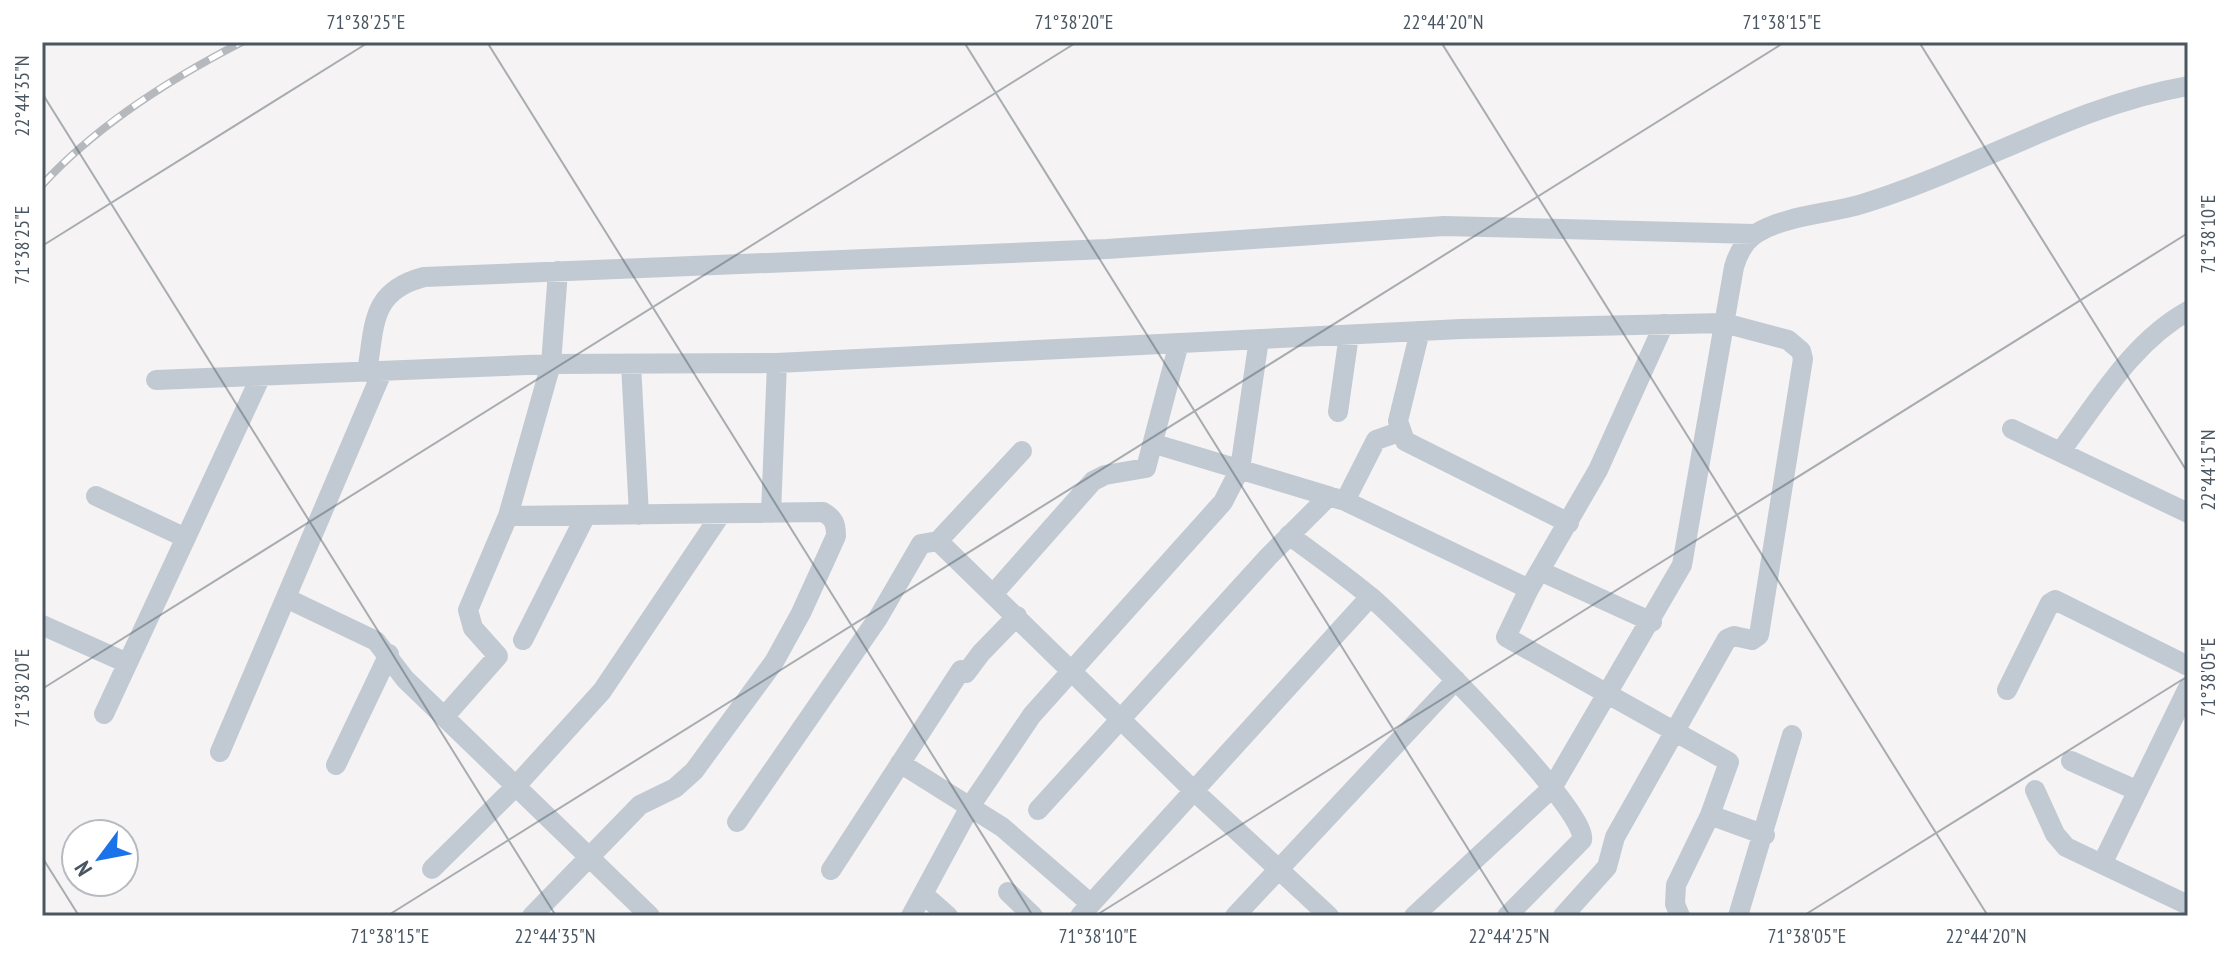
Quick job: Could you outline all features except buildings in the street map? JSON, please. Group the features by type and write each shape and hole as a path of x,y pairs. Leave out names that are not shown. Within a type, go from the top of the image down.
{"street":[{"path":"1414,916 1552,788 1609,696 1682,565 1739,250 1754,234 1770,226 1863,204 2090,111 2188,86"},
{"path":"220,752 286,598 374,372 378,308 388,293 402,283 424,277 1107,249 1444,226 1754,234"},
{"path":"444,717 496,662 497,650 473,628 468,610 508,516 551,364 558,271"},
{"path":"2060,452 2134,355 2168,323 2188,311"},
{"path":"156,380 551,364 777,363 1420,331 1664,324 1724,323 1788,340 1801,351 1803,359 1759,635 1752,640 1734,636 1727,639 1615,837 1607,867 1563,916"},
{"path":"1664,324 1598,470 1506,634 1508,639 1729,762 1710,815 1676,885 1675,904 1680,916"},
{"path":"1420,331 1398,421 1399,432 1410,445 1569,523"},
{"path":"1338,412 1349,335"},
{"path":"911,916 971,805 1032,715 1223,502 1240,469 1259,339"},
{"path":"994,593 1093,481 1105,475 1141,471 1151,462 1179,343"},
{"path":"771,513 777,363"},
{"path":"631,364 639,515"},
{"path":"104,714 261,376"},
{"path":"2012,429 2188,513"},
{"path":"1038,810 1289,535 1337,499 1376,440 1399,432"},
{"path":"1155,444 1337,499 1529,589"},
{"path":"737,822 878,618 921,544 938,541 1022,451"},
{"path":"96,496 186,538"},
{"path":"508,516 823,512 832,517 836,526 836,536 801,613 774,662 694,771 675,788 640,805 532,916"},
{"path":"432,869 515,787 602,691 721,514"},
{"path":"523,640 586,515"},
{"path":"1289,535 1370,597 1456,680 1552,788 1584,835 1511,915"},
{"path":"938,541 1194,791 1329,916"},
{"path":"1540,571 1652,622"},
{"path":"900,763 971,805 1024,845 1086,910 1370,597"},
{"path":"286,598 376,641 389,654 405,679 650,916"},
{"path":"2007,690 2050,603 2055,600 2188,666"},
{"path":"831,870 964,672 1017,616"},
{"path":"42,625 127,663"},
{"path":"336,765 389,654"},
{"path":"1235,916 1456,680"},
{"path":"2102,864 2188,688"},
{"path":"1738,916 1765,835 1792,735"},
{"path":"2071,761 2138,791"},
{"path":"2035,790 2060,841 2188,905"},
{"path":"1710,815 1765,835"},
{"path":"1008,892 1033,916"},
{"path":"923,894 948,916"}],"railway":[{"path":"42,185 110,123 188,72 242,42"}]}
